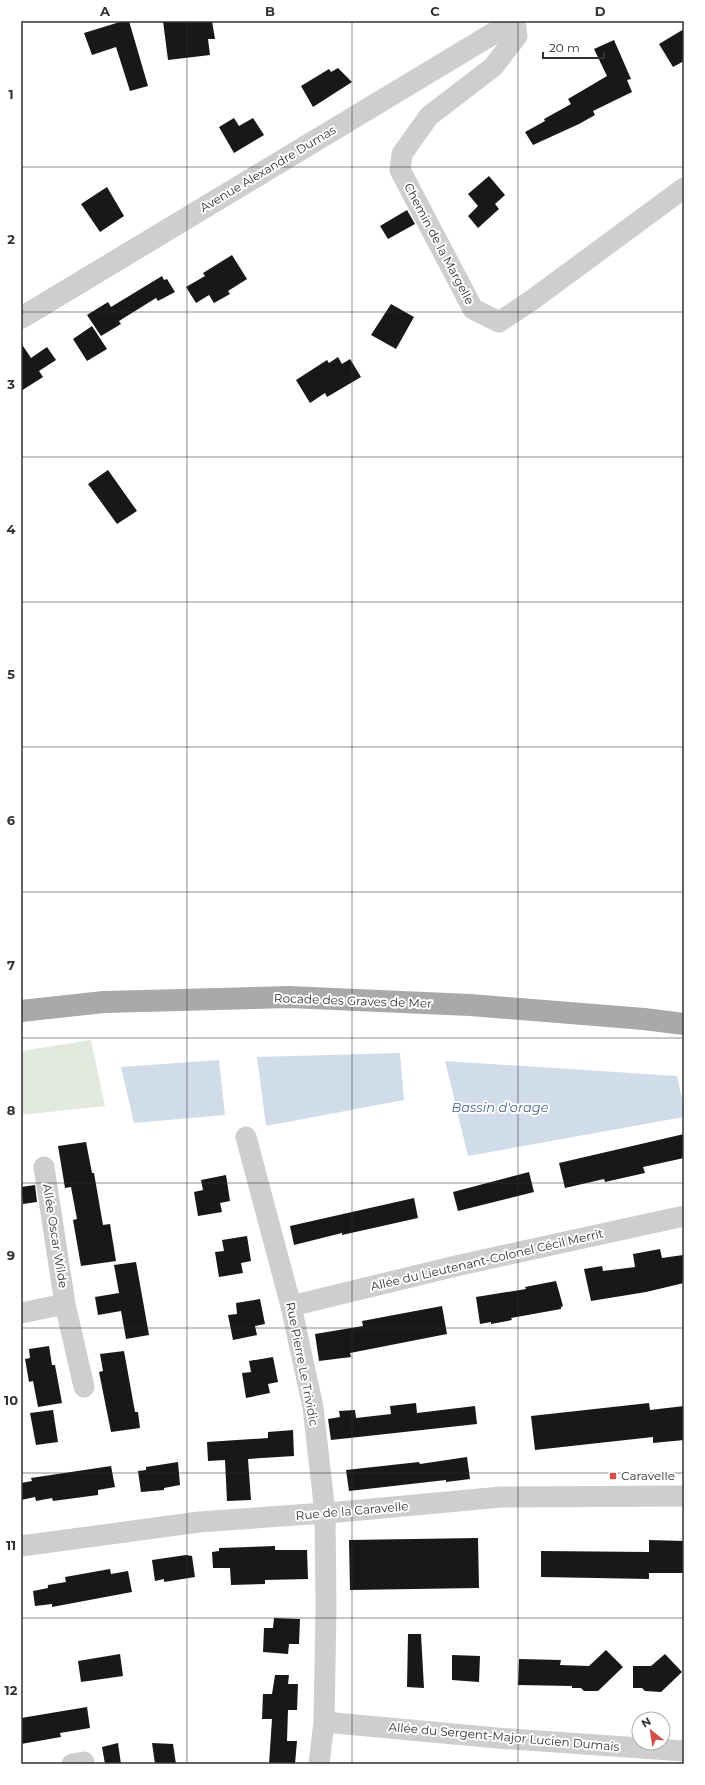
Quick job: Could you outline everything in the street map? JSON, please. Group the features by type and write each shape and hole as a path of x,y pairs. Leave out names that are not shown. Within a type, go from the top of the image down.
{"main road":[{"name":"Rocade des Graves de Mer","path":"21,1011 104,1002 288,997 470,1005 644,1019 684,1024"}],"street":[{"name":"Chemin de la Margelle","path":"514,21 517,36 493,67 429,116 402,154 400,170 473,309 499,322 684,188"},
{"name":"Avenue Alexandre Dumas","path":"21,318 514,21"},
{"name":"Rue Pierre Le Trividic","path":"246,1138 291,1306 313,1406 324,1513 326,1609 324,1722 318,1764"},
{"name":"Allée Oscar Wilde","path":"44,1167 66,1304 84,1386"},
{"name":"Allée du Lieutenant-Colonel Cécil Merrit","path":"291,1306 460,1265 684,1216"},
{"name":"Allée Oscar Wilde","path":"21,1313 66,1304"},
{"name":"Rue de la Caravelle","path":"21,1546 199,1522 324,1513 501,1497 684,1496"},
{"name":"Allée du Sergent-Major Lucien Dumais","path":"324,1722 496,1738 684,1751"}],"shaded area":[{"path":"91,1040 105,1106 21,1115 21,1051"}],"water":[{"path":"400,1053 404,1100 266,1126 257,1057"},
{"path":"219,1060 225,1115 134,1123 121,1067"},
{"name":"Bassin d'orage","path":"445,1061 677,1076 684,1107 684,1117 468,1156"}],"building":[{"path":"123,21 129,21 148,86 130,91 116,47 92,55 84,33"},
{"path":"163,21 212,21 215,39 208,39 210,55 168,60"},
{"path":"684,29 684,61 673,67 659,44"},
{"path":"614,40 631,79 627,80 632,92 593,111 595,115 579,124 533,145 525,132 545,121 544,119 571,104 568,99 607,76 594,49"},
{"path":"338,68 352,82 313,107 301,86 329,69 331,72"},
{"path":"234,118 239,126 253,118 264,135 234,153 219,127"},
{"path":"489,176 505,195 495,204 499,209 478,228 468,216 478,206 468,194"},
{"path":"107,187 124,216 100,232 81,204"},
{"path":"407,210 415,224 388,239 380,226"},
{"path":"232,255 247,279 228,291 230,294 214,303 209,295 196,303 186,287 205,276 203,273"},
{"path":"162,276 164,280 167,279 175,292 158,301 156,298 119,321 121,324 101,336 87,315 108,302 111,307"},
{"path":"391,304 414,317 396,349 371,335"},
{"path":"92,326 107,349 87,361 73,339"},
{"path":"21,343 31,358 47,347 56,360 39,371 43,377 21,391"},
{"path":"338,357 342,364 350,359 361,377 327,397 325,393 310,403 296,380 327,360 329,363"},
{"path":"108,470 137,511 117,524 88,484"},
{"path":"684,1134 684,1158 643,1167 645,1173 605,1182 604,1179 565,1188 559,1163"},
{"path":"86,1142 92,1173 94,1173 103,1225 110,1224 116,1261 81,1266 73,1220 77,1219 71,1187 65,1188 58,1146"},
{"path":"529,1172 534,1192 458,1211 453,1192"},
{"path":"226,1175 230,1201 220,1203 222,1212 198,1216 194,1192 203,1190 201,1180"},
{"path":"35,1185 37,1202 23,1204 21,1187"},
{"path":"414,1198 418,1218 342,1235 342,1233 294,1245 290,1226"},
{"path":"247,1236 251,1261 241,1263 243,1273 219,1277 215,1252 224,1251 222,1240"},
{"path":"660,1249 662,1258 684,1256 684,1283 646,1292 591,1301 584,1269 602,1266 603,1271 635,1267 633,1254"},
{"path":"136,1262 149,1335 126,1339 121,1311 98,1315 95,1297 119,1293 114,1265"},
{"path":"556,1281 563,1306 561,1309 511,1318 512,1320 491,1324 491,1322 480,1324 476,1297 526,1289 525,1287"},
{"path":"260,1299 265,1324 255,1326 257,1335 233,1340 228,1315 237,1314 236,1303"},
{"path":"442,1306 447,1334 350,1353 351,1357 319,1361 315,1334 363,1326 362,1321"},
{"path":"49,1346 52,1365 55,1365 62,1403 38,1407 33,1381 29,1382 25,1359 30,1358 29,1349"},
{"path":"124,1351 135,1412 138,1412 140,1428 111,1432 99,1372 103,1371 100,1354"},
{"path":"273,1357 278,1382 268,1384 270,1393 246,1398 242,1373 251,1372 249,1361"},
{"path":"416,1403 417,1413 475,1406 477,1424 331,1440 328,1419 340,1417 339,1411 355,1410 356,1418 391,1414 390,1406"},
{"path":"649,1403 650,1410 684,1406 684,1440 653,1443 653,1437 535,1450 531,1416"},
{"path":"53,1410 58,1442 36,1445 30,1413"},
{"path":"293,1430 294,1456 248,1459 251,1500 227,1501 225,1460 208,1461 207,1442 268,1438 268,1432"},
{"path":"467,1457 470,1479 446,1482 446,1480 349,1491 346,1470 419,1462 420,1464"},
{"path":"178,1462 180,1485 164,1488 164,1490 141,1492 138,1471 146,1470 146,1467"},
{"path":"111,1466 115,1487 98,1490 98,1495 53,1501 52,1498 36,1501 35,1497 21,1500 21,1483 32,1481 31,1478"},
{"path":"478,1538 479,1588 350,1590 349,1540"},
{"path":"649,1540 684,1541 684,1573 649,1573 649,1579 541,1577 541,1551 649,1552"},
{"path":"275,1546 275,1550 307,1550 308,1579 265,1580 265,1584 231,1585 230,1568 213,1568 212,1552 219,1551 219,1548"},
{"path":"186,1555 192,1556 195,1577 164,1582 164,1579 155,1581 152,1560"},
{"path":"110,1569 111,1574 128,1571 132,1592 52,1607 52,1604 35,1606 33,1591 48,1588 48,1585 66,1582 65,1577"},
{"path":"274,1618 300,1619 299,1644 289,1644 288,1654 263,1652 264,1628 273,1628"},
{"path":"408,1634 421,1634 424,1688 407,1687"},
{"path":"606,1650 623,1667 598,1691 584,1691 581,1688 572,1688 572,1686 518,1685 519,1659 561,1660 560,1665 589,1666"},
{"path":"120,1654 123,1676 81,1682 78,1661"},
{"path":"665,1654 682,1672 661,1692 645,1691 642,1688 633,1688 633,1666 651,1666"},
{"path":"452,1655 480,1656 479,1682 452,1680"},
{"path":"275,1675 289,1675 288,1684 298,1684 297,1710 288,1710 287,1741 297,1741 295,1764 269,1764 272,1719 262,1719 263,1694 272,1694"},
{"path":"87,1707 90,1728 60,1733 61,1737 21,1744 21,1718"},
{"path":"118,1743 121,1764 105,1764 102,1747"},
{"path":"152,1743 173,1744 176,1764 155,1764"}],"place":[{"name":"Caravelle","path":"613,1476"}]}
